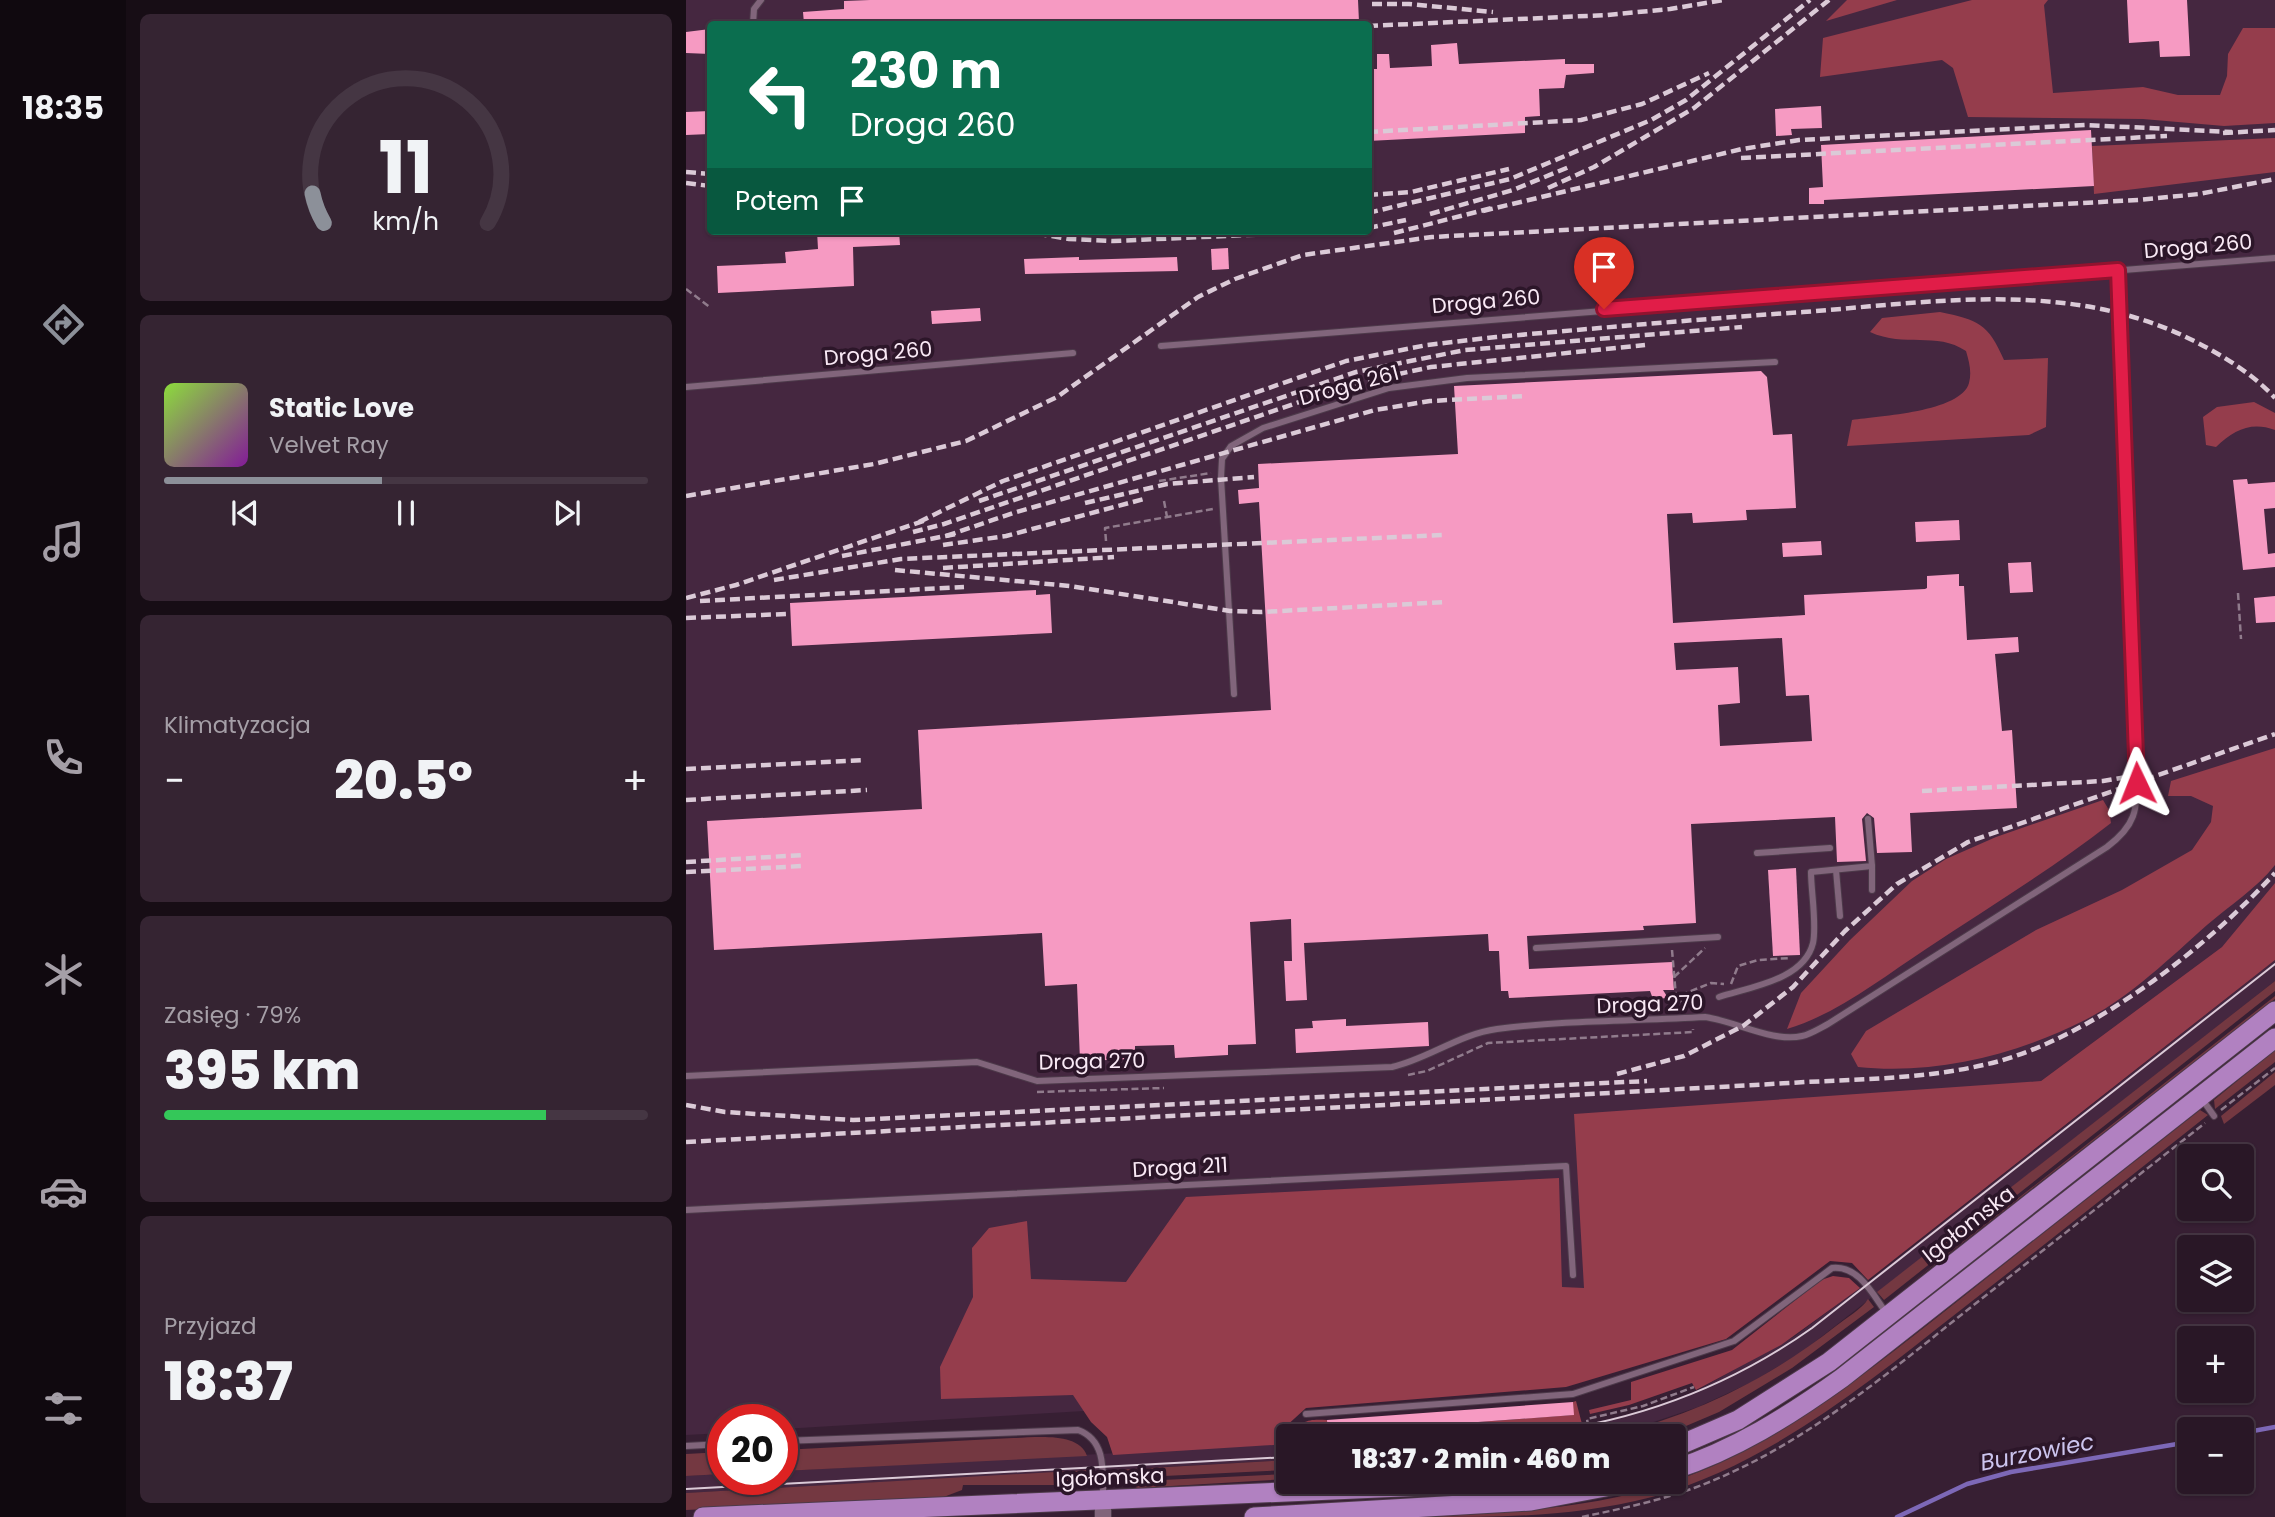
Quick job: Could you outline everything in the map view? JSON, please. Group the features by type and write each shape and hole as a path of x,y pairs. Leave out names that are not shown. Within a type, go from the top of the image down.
{"main road":[{"name":"Igołomska","path":"1686,1443 1713,1432 1769,1402 1888,1316 2275,1011"},
{"name":"Igołomska","path":"1686,1465 1740,1443 1823,1392 2275,1038"},
{"name":"Igołomska","path":"703,1517 1103,1508 1326,1494"},
{"path":"1254,1517 1531,1501 1568,1494"}],"lane":[{"path":"753,21 754,9 761,0"},
{"name":"Droga 260","path":"1161,346 2275,257"},
{"name":"Droga 270","path":"686,1076 977,1062 1037,1082 1392,1067 1417,1062 1461,1039 1496,1029 1705,1017 1730,1020 1780,1037 1802,1036 1828,1024 2107,847 2124,834 2134,818 2137,776 2118,270"},
{"name":"Droga 260","path":"686,387 1073,353"},
{"name":"Droga 261","path":"1221,472 1222,459 1231,446 1264,428 1389,388 1467,378 1775,362"},
{"path":"1221,472 1234,694"},
{"path":"1868,819 1872,890"},
{"path":"1757,853 1830,848"},
{"path":"1719,997 1785,976 1802,962 1813,943 1811,872 1872,866"},
{"path":"1836,870 1840,916"},
{"path":"1536,948 1717,937"},
{"path":"2201,1098 2214,1116"},
{"name":"Droga 211","path":"686,1210 1566,1166 1573,1275"},
{"path":"1306,1414 1573,1394 1734,1341 1832,1268 1849,1269 1856,1274 1888,1316"},
{"path":"798,1440 1078,1430 1090,1436 1100,1451 1103,1508"},
{"path":"686,1446 707,1445"}],"path":[{"path":"686,289 711,308"},
{"path":"1159,481 1221,472"},
{"path":"1164,501 1167,517"},
{"path":"1107,541 1105,528 1223,507"},
{"path":"2238,593 2241,639"},
{"path":"1674,977 1717,937"},
{"path":"1671,939 1678,996 1686,1012 1692,1012"},
{"path":"1678,996 1711,983 1731,984 1738,966 1749,961 1796,958 1802,962"},
{"path":"1711,983 1711,995"},
{"path":"1588,1424 1587,1419 1643,1406 1694,1387"}],"shaded area":[{"path":"686,0 2275,0 2275,908 2041,1081 1524,1385 798,1428 798,1404 707,1404 707,1434 686,1435"},
{"path":"1847,0 1897,0 1826,21"},
{"path":"1972,0 2048,0 2044,5 2053,93 2143,87 2178,95 2220,95 2227,76 2228,54 2243,28 2275,28 2275,123 2224,126 2143,119 1968,117 1953,68 1942,60 1820,77 1823,38"},
{"path":"2275,138 2275,172 2094,194 2092,146"},
{"path":"1940,312 1980,325 1993,338 2004,360 2048,358 2046,427 2029,435 1847,446 1852,420 1918,411 1963,393 1970,375 1966,351 1943,342 1896,339 1870,332 1882,318"},
{"path":"2254,402 2275,413 2275,430 2251,427 2229,436 2216,447 2206,445 2203,417 2217,407"},
{"path":"2275,748 2275,865 2251,889 2133,989 2085,1020 2003,1052 1974,1060 1916,1068 1858,1067 1851,1054 1866,1031 2036,930 2122,890 2192,850 2211,822 2213,806 2191,796 2168,796 2171,781"},
{"path":"2103,800 2109,810 2111,823 2089,840 1859,994 1824,1014 1787,1029 1801,993 1850,940 1912,881 1946,859 1996,837"},
{"path":"2275,883 2275,960 1868,1280 1852,1263 1830,1261 1726,1339 1566,1387 1306,1408 1288,1424 1276,1424 1276,1445 1113,1455 1107,1437 1091,1422 1073,1395 941,1399 940,1367 973,1297 972,1248 989,1228 1027,1221 1031,1279 1126,1282 1186,1197 1559,1178 1562,1287 1584,1288 1574,1114 2041,1081 2222,947"},
{"path":"2275,960 2275,981 1802,1352 1752,1382 1698,1407 1648,1424 1592,1424 1644,1410 1696,1391 1795,1336 1869,1281"},
{"path":"2275,981 2275,991 1884,1300 1877,1292"},
{"path":"2275,996 2275,999 1889,1300"},
{"path":"2275,1050 2275,1062 2215,1109 2214,1100"},
{"path":"2275,1072 2275,1085 2224,1124 2221,1116"},
{"path":"2200,1110 2208,1115 1853,1392 1778,1442 1738,1464 1686,1485 1686,1477 1749,1448 1822,1404"},
{"path":"1833,1276 1849,1278 1860,1288 1781,1345 1696,1390 1692,1383 1629,1405 1590,1414 1589,1410 1631,1400 1631,1382 1732,1350 1821,1280"},
{"path":"1868,1299 1874,1307 1792,1368 1719,1412 1686,1426 1651,1424 1725,1395 1783,1364"},
{"path":"1576,1401 1582,1424 1450,1424 1573,1415 1573,1402"},
{"path":"1311,1420 1327,1420 1327,1424 1301,1424"},
{"path":"1043,1437 1075,1443 1087,1456 798,1470 798,1449"},
{"path":"1276,1445 1276,1461 798,1487 798,1470"},
{"path":"707,1453 707,1475 686,1476 686,1454"},
{"path":"1276,1461 1276,1471 1123,1478 1115,1470"},
{"path":"1090,1470 1089,1475 1081,1475 1070,1485 963,1485 962,1490 941,1498 686,1510 686,1493 798,1495 798,1487"},
{"path":"707,1475 707,1492 686,1493 686,1476"},
{"path":"1276,1475 1276,1480 1138,1488 1121,1482"},
{"path":"1629,1494 1661,1494 1623,1504 1567,1512 1427,1517 1551,1508"}],"building":[{"path":"1358,0 1359,21 804,21 803,12 844,9 844,1"},
{"path":"2127,0 2187,0 2190,56 2160,57 2159,41 2129,43"},
{"path":"707,29 707,54 686,53 686,32"},
{"path":"1457,43 1459,64 1565,59 1565,64 1594,64 1594,73 1566,75 1564,88 1539,89 1540,116 1525,117 1525,133 1372,141 1372,69 1377,69 1377,54 1389,54 1390,68 1432,66 1431,45"},
{"path":"1821,106 1822,128 1791,129 1792,135 1776,136 1775,109"},
{"path":"707,111 707,134 686,135 686,112"},
{"path":"2091,130 2094,186 1824,200 1824,204 1809,204 1809,188 1823,187 1821,145"},
{"path":"817,235 899,235 900,245 853,247 854,286 718,293 717,266 786,263 785,252 818,249"},
{"path":"1228,248 1229,269 1212,270 1211,249"},
{"path":"1079,257 1079,260 1177,257 1178,271 1025,274 1024,259"},
{"path":"980,308 981,321 932,324 931,311"},
{"path":"1761,371 1767,377 1773,435 1792,434 1796,508 1746,510 1747,520 1693,523 1692,513 1667,514 1673,623 1805,615 1804,595 1925,589 1927,576 1959,574 1959,586 1964,586 1967,640 2018,637 2019,652 1995,654 2002,731 2012,730 2017,808 1910,813 1912,852 1877,853 1874,818 1867,813 1862,819 1866,861 1837,862 1835,817 1691,824 1696,923 1643,926 1644,930 1527,936 1529,969 1672,962 1674,990 1663,990 1668,998 1653,999 1650,991 1509,998 1508,991 1501,991 1499,951 1489,951 1488,934 1304,943 1307,1000 1286,1001 1284,961 1292,961 1291,919 1250,922 1256,1044 1228,1045 1228,1055 1175,1058 1174,1045 1135,1046 1135,1059 1080,1061 1077,984 1045,986 1042,933 714,950 707,821 922,809 918,730 1271,710 1259,502 1239,504 1238,490 1259,488 1258,464 1458,454 1454,386","holes":["1782,638 1786,696 1809,695 1812,741 1720,746 1718,705 1740,703 1738,667 1676,670 1674,643"]},
{"path":"2247,479 2248,484 2275,482 2275,508 2264,509 2268,554 2275,553 2275,567 2243,570 2233,480"},
{"path":"1959,520 1960,540 1916,542 1915,522"},
{"path":"1821,541 1822,555 1783,557 1782,543"},
{"path":"2031,562 2033,592 2010,593 2008,563"},
{"path":"1036,590 1036,595 1050,594 1052,633 792,646 790,603"},
{"path":"2275,596 2275,622 2256,623 2254,598"},
{"path":"1796,868 1800,955 1773,956 1768,870"},
{"path":"1346,1019 1346,1026 1428,1022 1429,1046 1296,1053 1295,1029 1313,1028 1312,1021"},
{"path":"1573,1402 1574,1415 1451,1424 1327,1424 1327,1420"}],"waterway":[{"name":"Burzowiec","path":"2254,1431 2275,1427"},
{"name":"Burzowiec","path":"1897,1517 1967,1484 2011,1472 2177,1444"}],"tram line":[{"path":"1592,1424 1700,1391 1776,1352 1812,1328 2275,964"},
{"path":"686,1489 1276,1458"}],"railway":[{"path":"1372,26 1607,15 1724,0"},
{"path":"1372,212 1510,179 1651,120 1686,100 1810,0"},
{"path":"1548,188 1594,167 1694,108 1829,0"},
{"path":"1372,4 1409,4 1493,12"},
{"path":"1372,132 1581,120 1642,104 1709,73"},
{"path":"1483,211 1742,149 1799,140 2085,125 2232,132"},
{"path":"2223,133 2275,130"},
{"path":"1741,158 2167,136"},
{"path":"1430,214 1513,190 1569,167"},
{"path":"1372,195 1411,192 1509,169"},
{"path":"686,172 707,174"},
{"path":"686,496 874,464 966,441 1057,397 1198,297 1235,279 1303,255 1432,237 2139,200 2199,194 2275,179"},
{"path":"686,183 707,186"},
{"path":"1394,233 1492,208"},
{"path":"1372,227 1406,220"},
{"path":"1046,235 1113,241 1249,235"},
{"path":"919,522 1003,481 1346,361 1427,345 1496,337 1904,303 2004,299 2054,302 2103,309 2151,323 2198,343 2239,367 2275,398"},
{"path":"979,501 1356,372 1465,350 1742,327"},
{"path":"913,532 944,524 1352,384 1431,367 1645,345"},
{"path":"946,536 1013,513 1375,410 1430,401 1526,396"},
{"path":"1085,503 1167,484 1254,477"},
{"path":"943,545 1006,536 1144,499"},
{"path":"686,598 736,585 926,520"},
{"path":"842,556 956,534"},
{"path":"774,580 901,559 1443,535"},
{"path":"943,568 1114,557"},
{"path":"895,570 1070,586 1230,611 1262,612 1447,602"},
{"path":"700,601 964,587"},
{"path":"686,618 786,614"},
{"path":"1617,1074 1684,1056 1743,1026 1793,987 1845,931 1897,884 1968,842 2275,734"},
{"path":"686,769 864,760"},
{"path":"1922,791 2103,781 2138,775"},
{"path":"686,800 867,790"},
{"path":"686,862 803,855"},
{"path":"686,872 803,866"},
{"path":"686,1142 1926,1075 1996,1062 2072,1032 2147,986 2183,959 2275,873"},
{"path":"686,1105 725,1112 853,1120 1647,1081"}],"route":[{"path":"1604,309 2118,270 2122,312 2137,783"}]}
